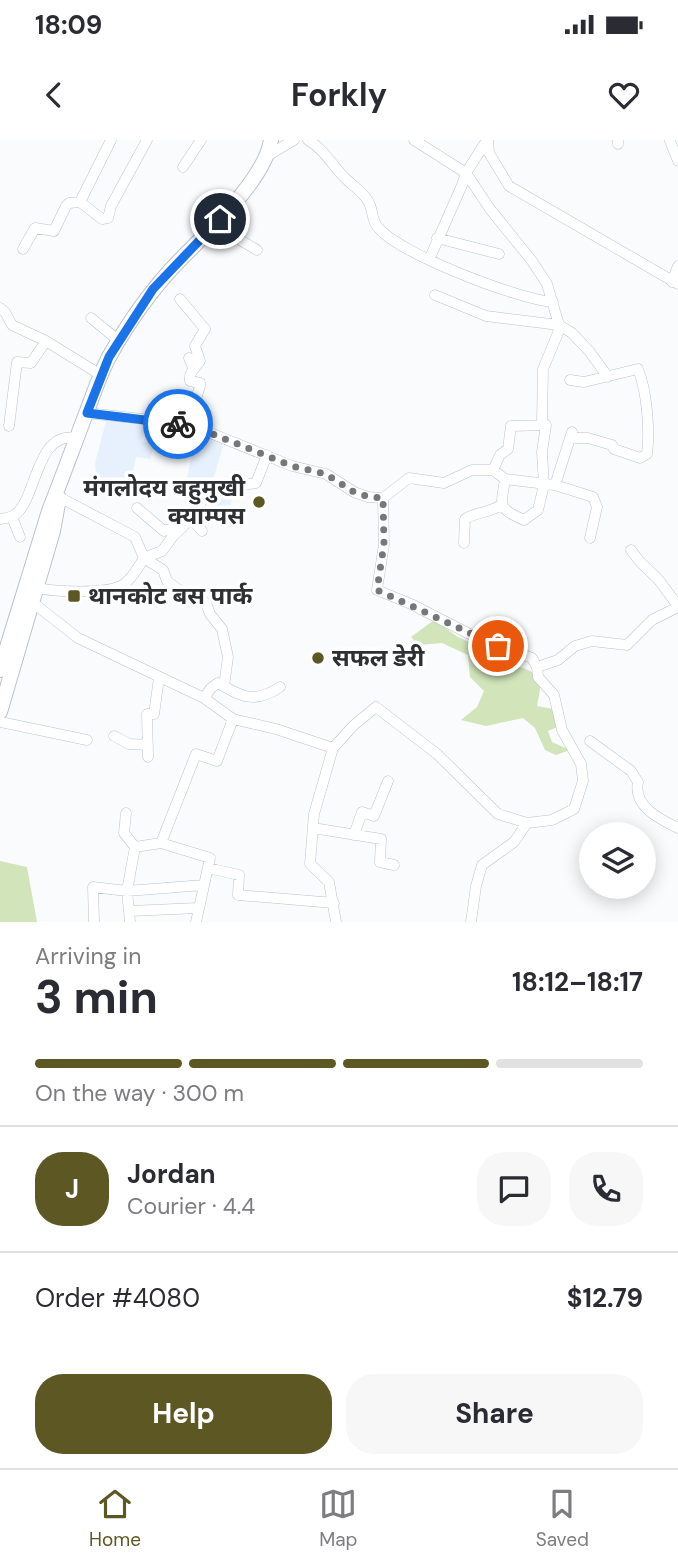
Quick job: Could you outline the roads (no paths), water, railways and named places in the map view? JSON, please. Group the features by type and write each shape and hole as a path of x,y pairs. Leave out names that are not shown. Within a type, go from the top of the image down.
{"highway":[{"path":"0,712 32,592 48,511 59,493 76,438 101,375 118,341 153,289 215,225 257,173 267,156 271,140"},
{"path":"0,670 32,592"}],"street":[{"path":"80,202 111,140"},
{"path":"23,248 35,228 54,231 69,203 80,202 102,219 108,218 111,206 147,140"},
{"path":"183,167 201,140"},
{"path":"267,156 294,140"},
{"path":"308,140 320,147 345,178 364,195 370,204 377,227 429,260 539,301 553,302"},
{"path":"414,140 466,173 490,209 533,261 547,284 559,325 543,369 542,422 546,425"},
{"path":"429,260 466,173 487,140"},
{"path":"487,140 489,153 509,186 675,283 678,266"},
{"path":"670,141 678,160"},
{"path":"215,225 257,250"},
{"path":"438,238 499,254"},
{"path":"435,295 486,316 559,325 572,333 589,351 608,377"},
{"path":"180,299 205,329 195,346 200,361 191,363 190,381 200,383 200,386 188,424"},
{"path":"0,308 12,325 46,341 101,375"},
{"path":"91,318 118,341"},
{"path":"9,426 17,362 31,363 46,341"},
{"path":"505,479 501,505 504,511 524,520 538,510 571,435 612,445 614,449 639,458 647,454 649,442 642,380 638,369 584,382 570,380"},
{"path":"87,413 188,424 292,466 326,474 354,492 369,497 383,498 410,478 443,483 472,470 493,470 505,479 550,485 593,497 597,507 590,538"},
{"path":"493,470 500,455 508,449 511,426 546,425"},
{"path":"546,425 542,452 550,485"},
{"path":"0,519 12,517 20,509 43,458 53,445 68,436 76,438"},
{"path":"32,592 92,590 123,585 144,558 162,551 212,490 256,482 267,455"},
{"path":"59,493 135,537 144,558 163,570 167,581 184,594 197,597 206,603 215,622 222,629 228,657 224,686"},
{"path":"336,922 329,882 310,864 314,814 333,748 376,707 437,754 498,814 527,823 552,820 574,809 583,781 581,764 562,730 554,695 538,677 532,658 483,641 411,604 377,590 384,544 383,498"},
{"path":"464,543 465,519 474,513 488,513 501,505"},
{"path":"137,508 164,531 197,518 196,524 202,531"},
{"path":"12,517 20,537"},
{"path":"537,667 558,660 575,646 593,641 626,645 652,620 678,606 631,550"},
{"path":"32,592 78,638 204,698 233,719 276,729 333,748"},
{"path":"148,757 147,714 153,714 159,678"},
{"path":"204,698 218,683 238,695 259,698 280,687"},
{"path":"161,843 196,754 217,761 233,719"},
{"path":"0,722 87,740"},
{"path":"114,736 129,744 148,745"},
{"path":"590,741 631,771 638,782 636,791 640,803 678,828"},
{"path":"354,835 362,812 374,816 388,781"},
{"path":"126,813 124,833 135,847 127,891 130,917 198,908"},
{"path":"471,922 482,865 514,842 527,823"},
{"path":"313,828 381,839 380,862 394,865"},
{"path":"135,847 161,843 210,858 197,921"},
{"path":"208,867 239,875 238,895 334,903"},
{"path":"94,922 93,887 127,891 204,885"}],"place":[{"name":"मंगलोदय बहुमुखी क्याम्पस","path":"259,502"},
{"name":"थानकोट बस पार्क","path":"74,596"},
{"name":"सफल डेरी","path":"318,658"}]}
